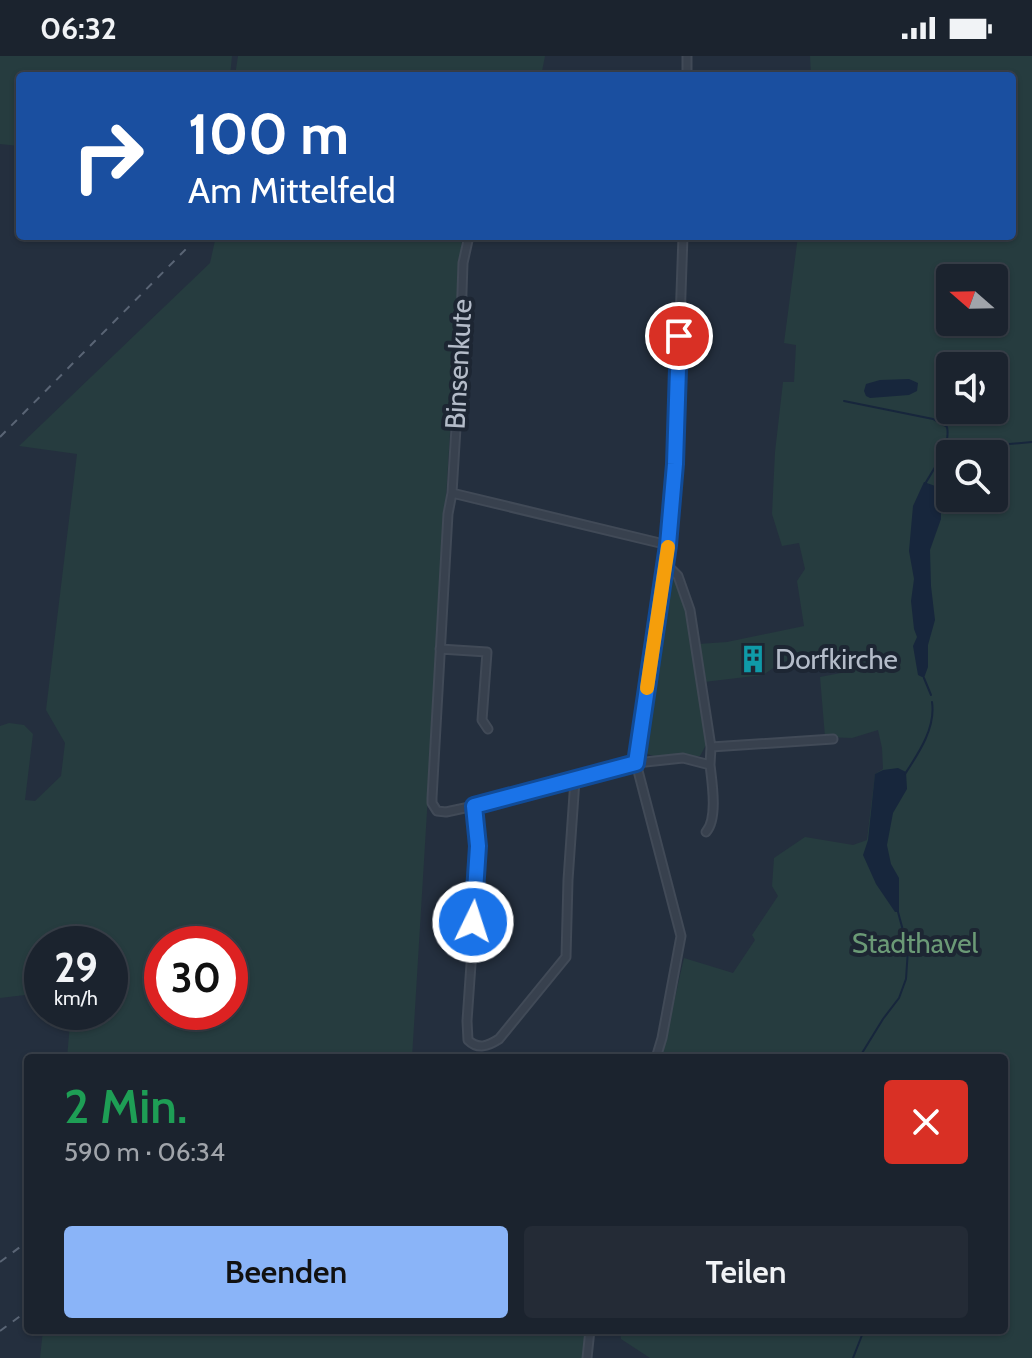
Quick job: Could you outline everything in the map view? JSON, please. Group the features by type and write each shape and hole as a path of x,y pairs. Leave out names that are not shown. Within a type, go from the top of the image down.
{"street":[{"name":"Binsenkute","path":"468,240 463,263 459,379 432,803 437,811 446,812 474,806"},
{"path":"657,1054 681,936 636,763 668,545 675,464 683,240"},
{"path":"452,493 668,545"},
{"path":"665,563 678,576 690,610 711,747 713,813 711,826 706,832"},
{"path":"440,649 487,652 482,720 488,729"},
{"path":"711,747 833,739"},
{"path":"575,780 566,957 499,1039 489,1046 477,1046 468,1040 467,1021 478,865 474,806 636,763 683,758 710,765"},
{"path":"587,1358 590,1334"}],"green space":[{"path":"0,56 232,56 230,72 16,72 16,146 0,144"},
{"path":"238,56 545,56 542,72 236,72"},
{"name":"Stadthavel","path":"810,56 1032,56 1032,1358 650,1358 621,1339 620,1334 1008,1334 1008,1054 662,1054 684,958 733,973 755,940 752,935 778,896 772,886 774,858 805,837 853,845 867,840 875,774 883,769 878,730 852,738 825,737 820,677 846,672 842,651 782,662 763,675 704,682 698,644 727,642 804,626 797,581 805,569 799,543 782,546 772,514 783,382 794,382 796,345 784,343 797,240 1016,240 1016,72 811,72"},
{"path":"215,240 462,240 412,1054 67,1054 69,1030 128,1030 128,926 24,926 24,995 0,998 0,726 9,723 24,725 33,734 25,800 35,801 61,776 65,743 46,710 77,454 19,446 210,263"},
{"path":"668,575 676,579 687,609 708,741 700,756 665,757 646,753"},
{"path":"43,1334 586,1334 583,1358 40,1358"}],"water":[{"path":"909,379 918,383 917,391 909,395 870,398 864,391 866,384 880,380"},
{"path":"924,482 936,486 936,512 941,512 941,519 930,550 935,620 924,678 918,675 913,646 917,637 911,601 914,579 909,551 913,506"},
{"path":"898,768 906,772 907,789 893,813 887,845 891,864 899,878 899,912 895,912 876,884 863,855 868,840 875,774"}],"waterway":[{"path":"844,401 933,419 947,427 947,442 925,484"},
{"path":"1008,445 1032,442"},
{"path":"924,678 931,695"},
{"path":"905,774 929,731 932,702"},
{"path":"861,1054 899,998 906,979 908,949 898,912"},
{"path":"853,1358 862,1334"}],"railway":[{"path":"0,437 187,248"},
{"path":"0,1262 24,1244"},
{"path":"0,1331 24,1313"}],"slow traffic":[{"path":"647,688 668,547"}],"place":[{"name":"Dorfkirche","path":"753,659"}],"route":[{"path":"473,922 478,865 474,806 636,763 668,545 675,464 679,336"}]}
